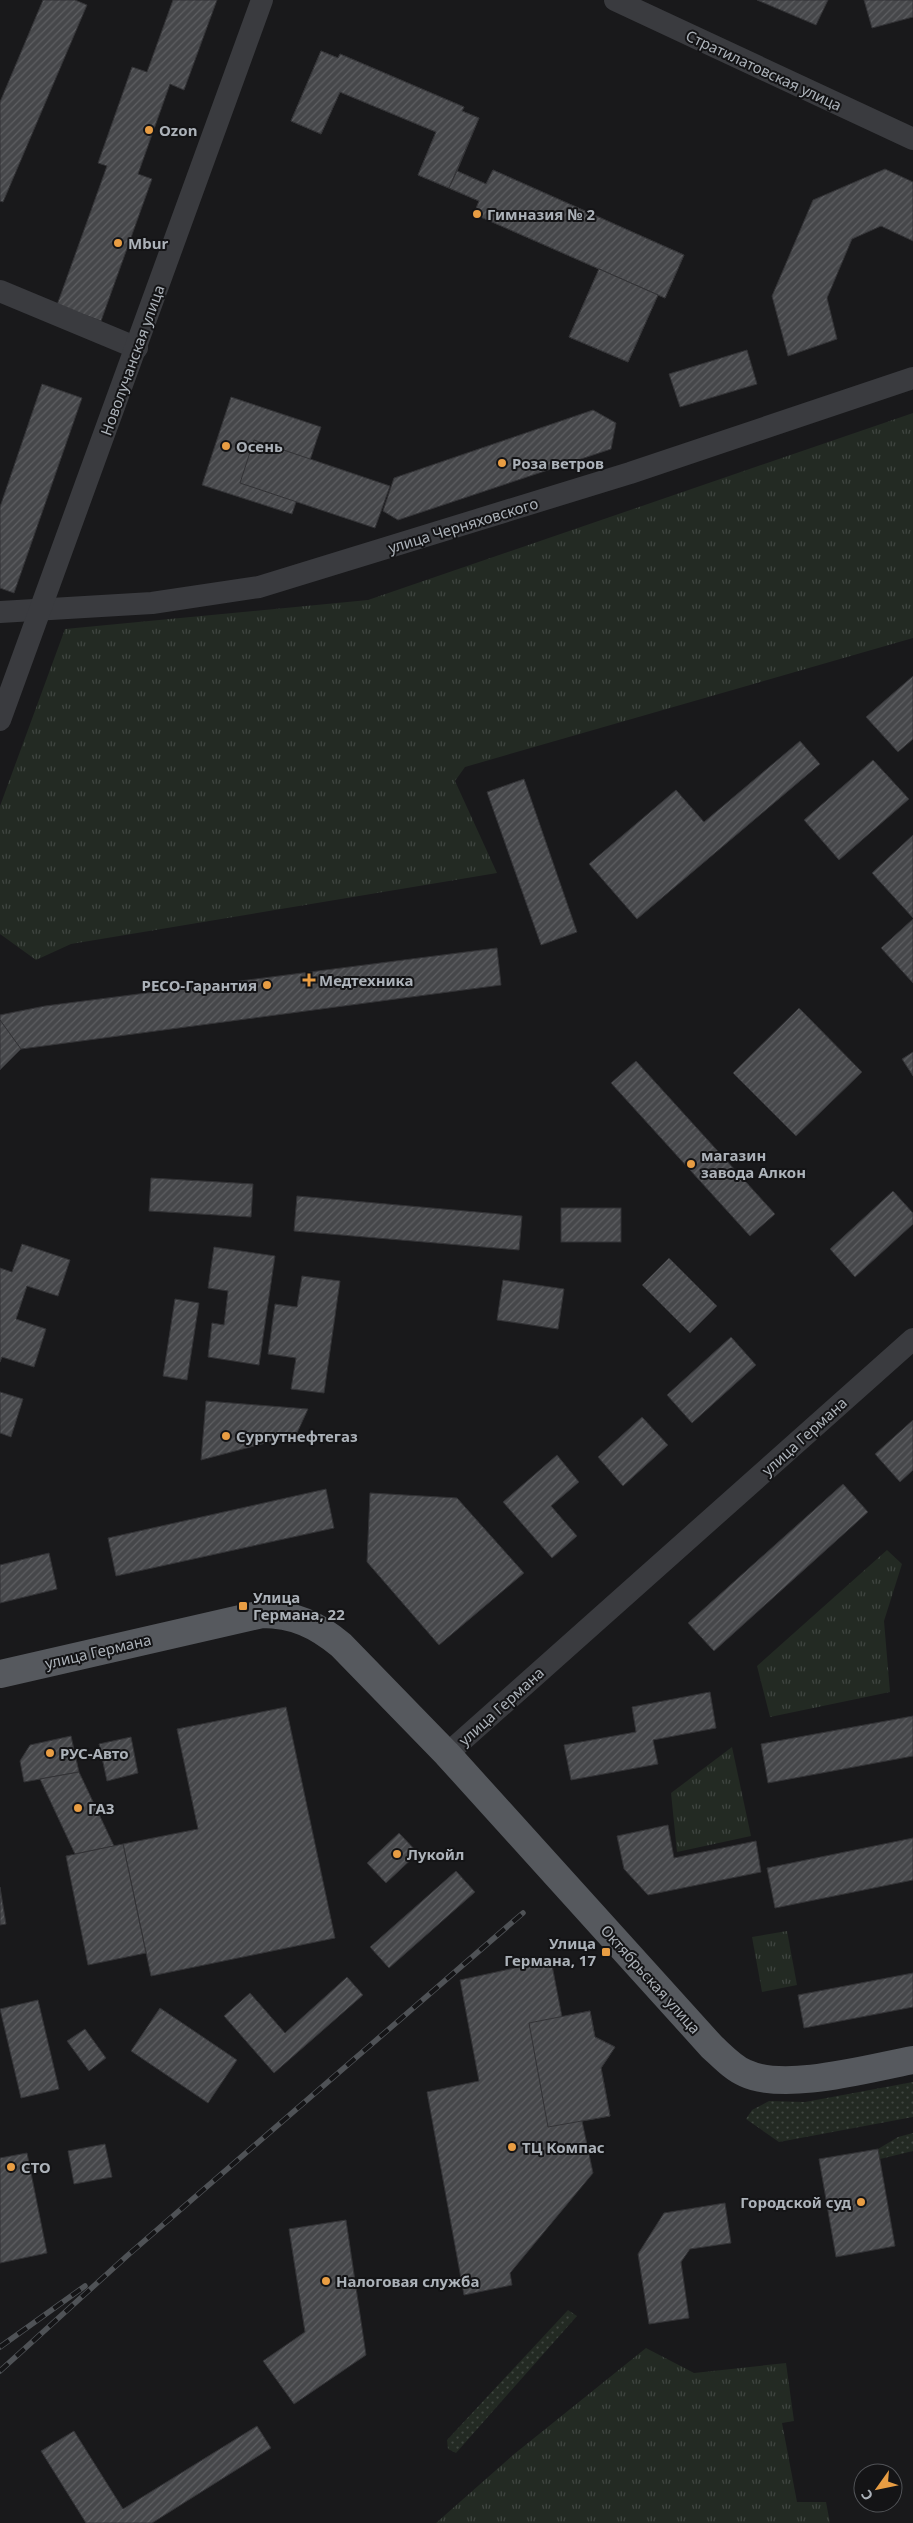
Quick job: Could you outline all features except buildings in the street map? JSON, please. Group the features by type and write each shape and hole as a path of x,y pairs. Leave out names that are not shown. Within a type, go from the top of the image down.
{"main road":[{"name":"улица Германа","path":"0,1674 210,1624 262,1614 284,1616 309,1623 332,1637 447,1754"},
{"name":"Октябрьская улица","path":"447,1754 712,2047 745,2074 772,2080 808,2079 913,2060"}],"street":[{"name":"Новолучанская улица","path":"0,720 137,348 262,0"},
{"name":"Стратилатовская улица","path":"615,0 913,139"},
{"path":"0,291 137,348"},
{"name":"улица Черняховского","path":"0,612 152,603 259,587 621,476 913,378"},
{"name":"улица Германа","path":"447,1754 913,1339"}],"green space":[{"path":"913,413 913,638 465,767 455,781 497,873 71,944 36,960 0,934 0,806 65,629 368,600"},
{"path":"887,1550 902,1564 884,1621 890,1692 770,1717 757,1666"},
{"path":"732,1747 751,1836 677,1852 671,1793"},
{"path":"787,1931 797,1985 762,1992 752,1937"},
{"path":"913,2082 913,2117 779,2142 746,2119 752,2110 769,2101 805,2102"},
{"path":"913,2133 913,2151 880,2159 878,2149 898,2137"},
{"path":"568,2310 577,2316 456,2453 448,2449 447,2440"},
{"path":"646,2348 694,2373 786,2363 794,2421 782,2423 797,2502 826,2502 830,2523 436,2523 513,2455"}],"railway":[{"path":"0,2371 128,2255 523,1913"},
{"path":"0,2347 85,2286"}],"place":[{"name":"Ozon","path":"149,130"},
{"name":"Гимназия № 2","path":"477,214"},
{"name":"Mbur","path":"118,243"},
{"name":"Осень","path":"226,446"},
{"name":"Роза ветров","path":"502,463"},
{"name":"Медтехника","path":"309,980"},
{"name":"РЕСО-Гарантия","path":"267,985"},
{"name":"магазин завода Алкон","path":"691,1164"},
{"name":"Сургутнефтегаз","path":"226,1436"},
{"name":"Улица Германа, 22","path":"243,1606"},
{"name":"РУС-Авто","path":"50,1753"},
{"name":"ГАЗ","path":"78,1808"},
{"name":"Лукойл","path":"397,1854"},
{"name":"Улица Германа, 17","path":"606,1952"},
{"name":"ТЦ Компас","path":"512,2147"},
{"name":"СТО","path":"11,2167"},
{"name":"Городской суд","path":"861,2202"},
{"name":"Налоговая служба","path":"326,2281"}]}
